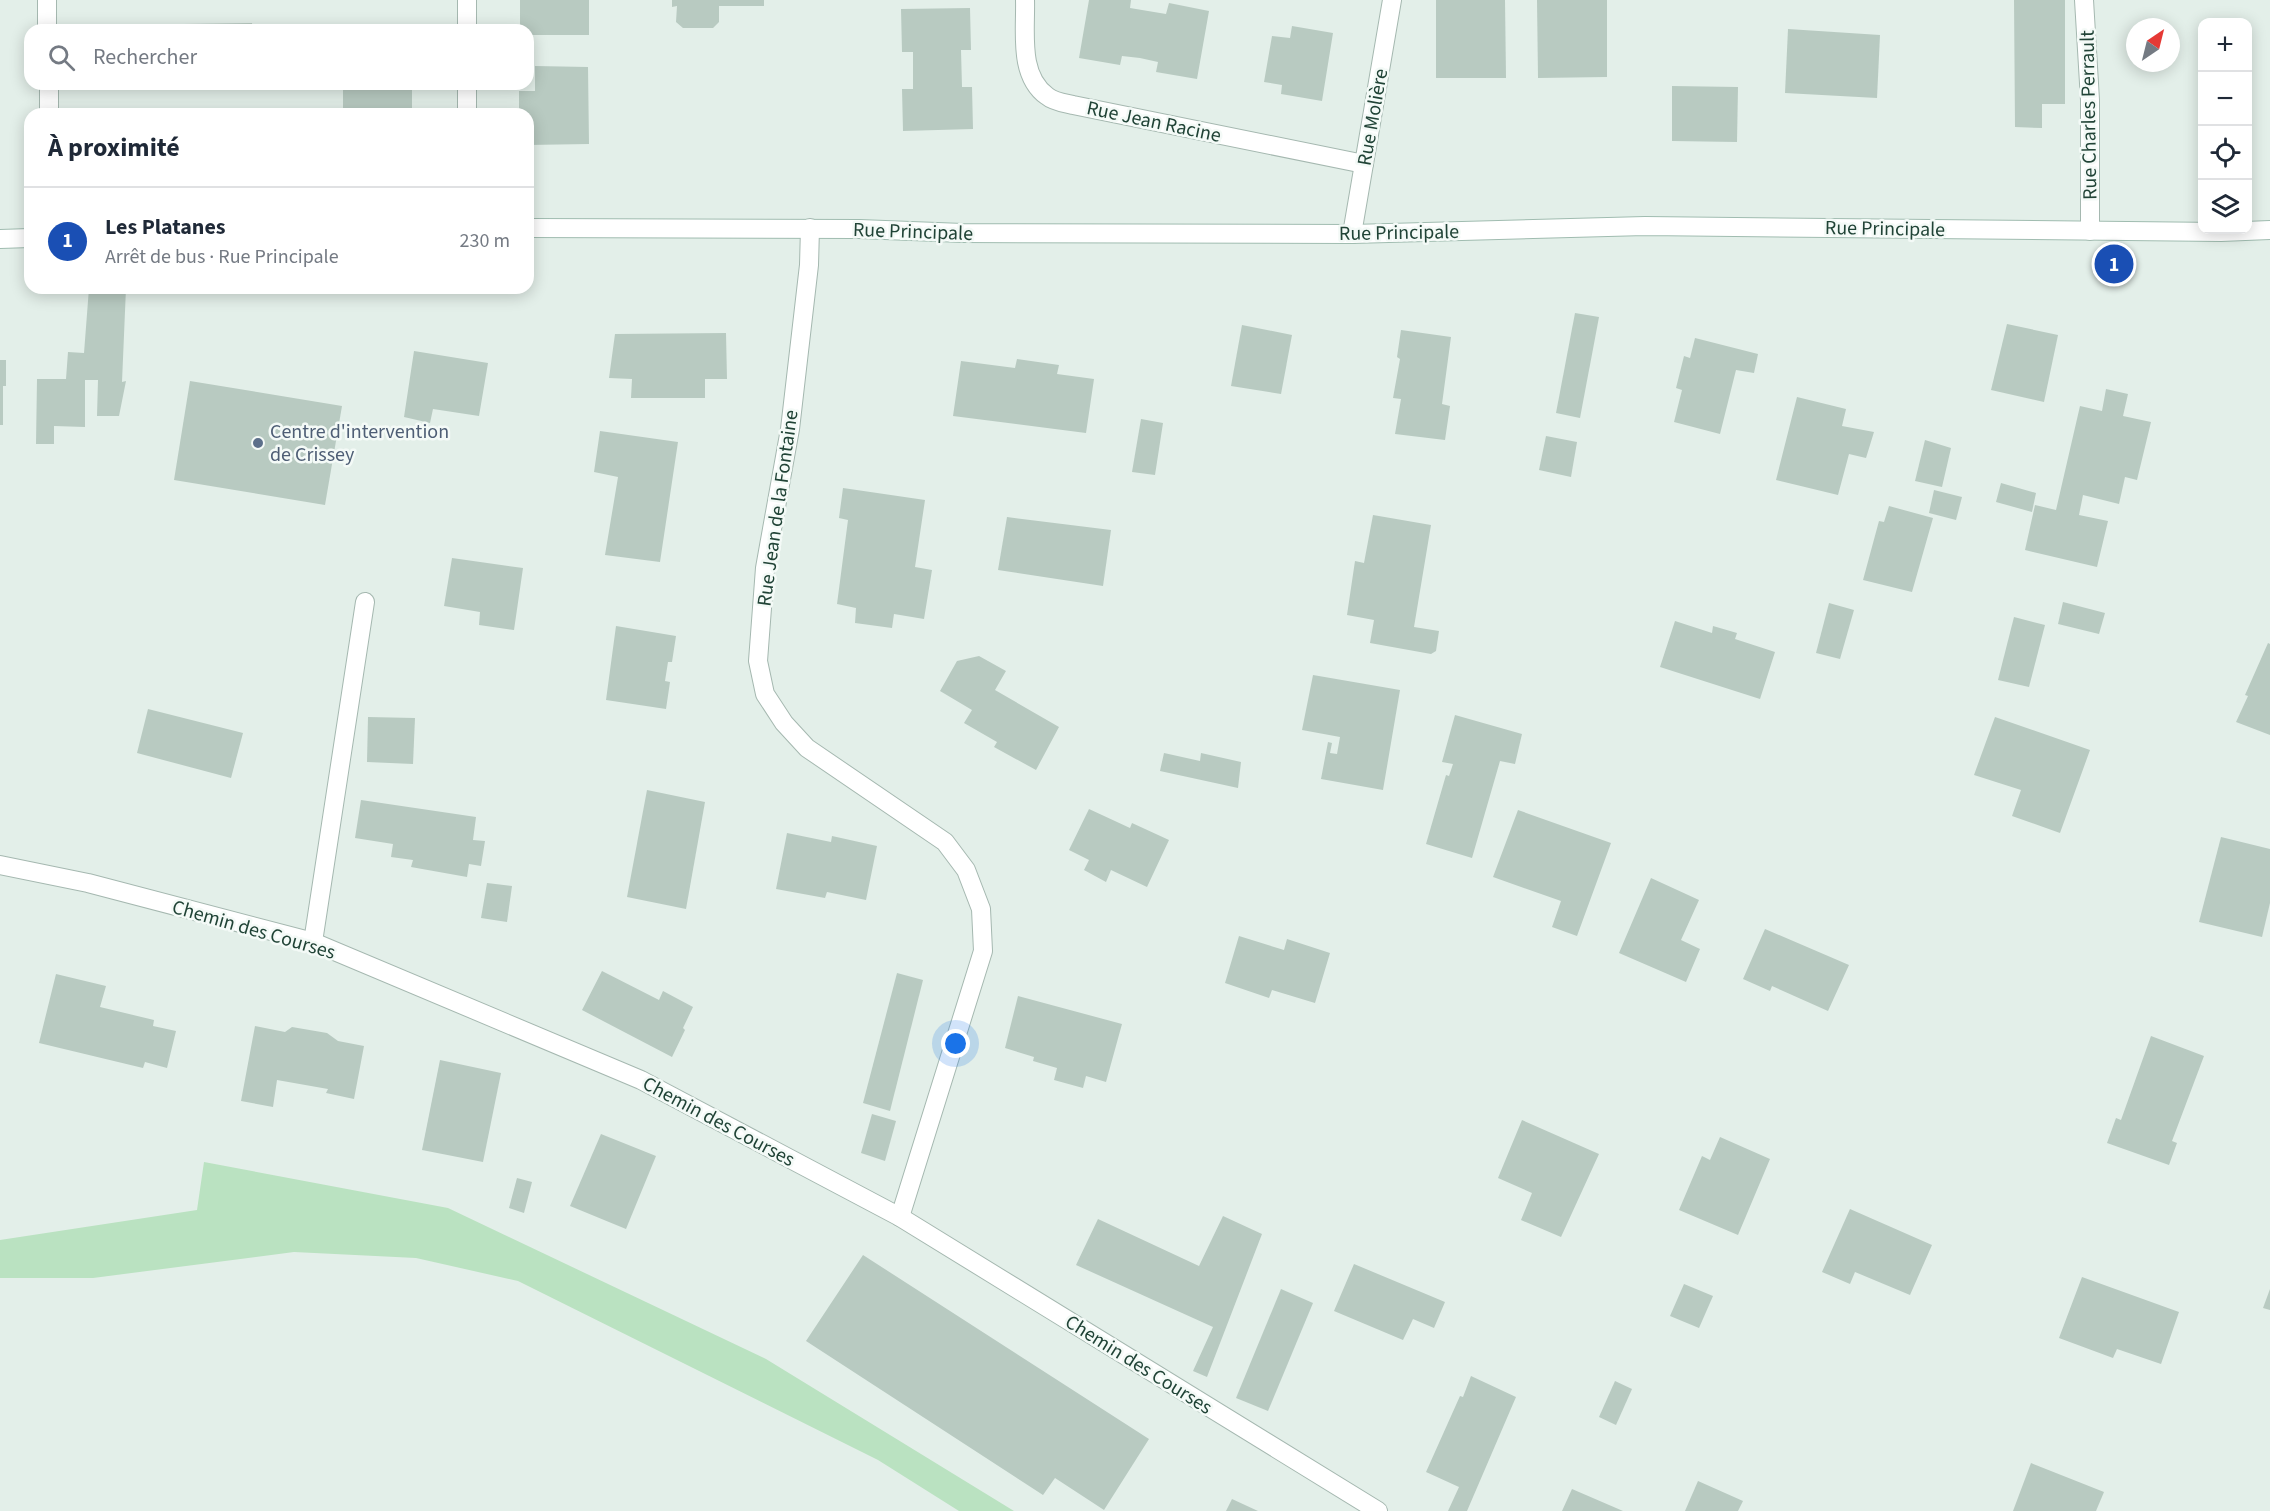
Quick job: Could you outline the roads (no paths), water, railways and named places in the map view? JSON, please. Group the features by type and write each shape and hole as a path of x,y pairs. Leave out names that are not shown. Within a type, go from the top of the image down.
{"street":[{"path":"47,0 47,24"},
{"path":"467,0 467,24"},
{"name":"Rue Jean Racine","path":"1025,0 1026,59 1031,78 1046,96 1073,105 1364,164"},
{"name":"Rue Molière","path":"1352,234 1392,0"},
{"name":"Rue Charles Perrault","path":"2084,0 2090,100 2090,231"},
{"path":"48,90 49,108"},
{"path":"467,90 467,108"},
{"name":"Rue Principale","path":"534,228 810,228 963,232 1352,234 1645,226 2221,232 2270,230"},
{"name":"Rue Jean de la Fontaine","path":"810,228 809,265 790,429 765,568 758,661 765,694 784,723 807,748 945,842 966,870 981,909 982,951 900,1217"},
{"path":"0,238 24,238"},
{"path":"313,942 365,602"},
{"name":"Chemin des Courses","path":"0,865 88,883 313,942 641,1080 900,1217 1378,1511"}],"place":[{"name":"Les Platanes","path":"2114,264"},
{"name":"Centre d'intervention de Crissey","path":"258,443"}]}
